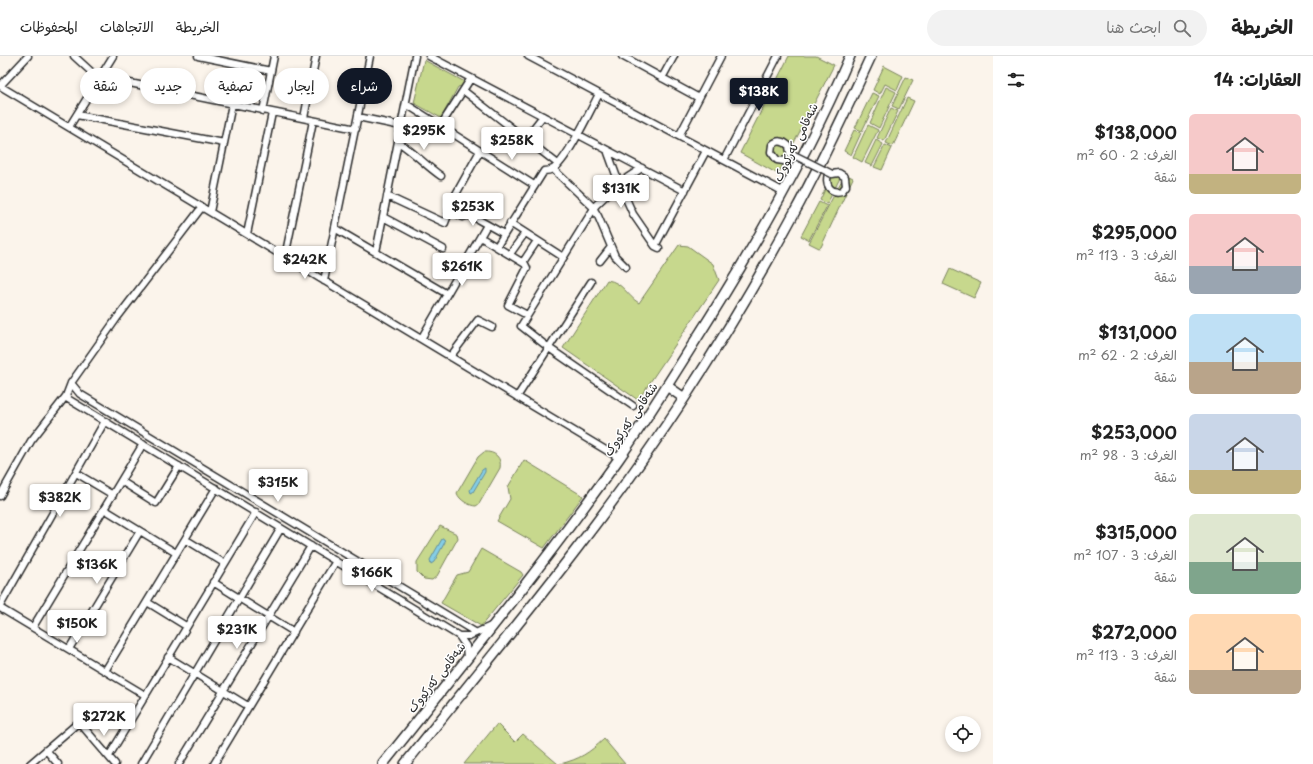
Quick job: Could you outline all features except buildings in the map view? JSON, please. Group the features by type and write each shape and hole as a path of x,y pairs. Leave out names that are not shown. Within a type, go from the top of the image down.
{"highway":[{"name":"شەقامی کەرکووک","path":"383,764 467,658 619,458 667,386 743,265 784,192 850,56"},
{"path":"405,764 509,634 622,488 684,398 753,286 793,216 871,56"},
{"path":"667,386 684,398"}],"street":[{"path":"28,56 0,86 619,458"},
{"path":"74,56 88,68"},
{"path":"105,68 113,56"},
{"path":"198,56 271,71"},
{"path":"232,63 233,56"},
{"path":"263,111 274,56"},
{"path":"304,118 316,56"},
{"path":"324,281 336,229 370,56"},
{"path":"376,252 415,56"},
{"path":"430,56 685,191"},
{"path":"528,56 784,192"},
{"path":"622,56 699,98"},
{"path":"662,78 674,56"},
{"path":"679,136 721,56"},
{"path":"724,160 778,56"},
{"path":"441,125 471,78"},
{"path":"132,84 204,98"},
{"path":"464,91 558,164"},
{"path":"497,246 544,171 553,169 558,164 579,134 599,94"},
{"path":"70,127 83,104"},
{"path":"210,212 232,104 356,129"},
{"path":"406,104 534,185"},
{"path":"247,234 272,113"},
{"path":"77,115 224,143"},
{"path":"525,139 543,116"},
{"path":"358,117 401,126"},
{"path":"285,257 313,121"},
{"path":"791,157 780,161 774,158 771,152 772,145 779,141 789,146 790,153 832,174 839,173 845,177 846,186 842,191 835,192 829,188 826,182 828,174"},
{"path":"398,142 412,152 426,166 441,176"},
{"path":"607,150 619,183 633,214 657,247 706,151"},
{"path":"387,196 445,223 456,194 480,151"},
{"path":"633,406 549,348 521,326 594,208 619,183 642,168"},
{"path":"553,169 584,196 594,208 615,256 626,267"},
{"path":"0,496 31,441 66,396 70,383 117,318 202,207"},
{"path":"449,210 463,217 470,215 504,234"},
{"path":"383,217 443,249"},
{"path":"510,223 563,257"},
{"path":"421,339 488,225"},
{"path":"336,229 447,294"},
{"path":"510,254 525,233"},
{"path":"480,237 523,262 527,268 508,305 527,315"},
{"path":"523,262 537,241"},
{"path":"600,261 611,247"},
{"path":"517,397 591,282"},
{"path":"450,357 478,320 492,326"},
{"path":"70,383 80,394 475,632"},
{"path":"66,396 105,422 459,636 466,646 467,658"},
{"path":"105,422 0,607 145,695"},
{"path":"33,628 143,444"},
{"path":"170,461 176,452"},
{"path":"121,481 156,503 179,466"},
{"path":"76,473 113,495"},
{"path":"105,671 216,488"},
{"path":"104,509 176,553"},
{"path":"109,756 256,512"},
{"path":"294,536 300,526"},
{"path":"141,764 281,528"},
{"path":"69,649 140,531"},
{"path":"185,539 224,563"},
{"path":"179,764 311,546"},
{"path":"214,764 336,561"},
{"path":"213,582 294,632"},
{"path":"147,602 186,626"},
{"path":"459,636 466,636 491,626"},
{"path":"168,657 248,706"},
{"path":"30,764 79,722 115,764"},
{"path":"46,750 58,764"}],"green space":[{"path":"789,56 816,56 834,65 778,174 740,153"},
{"path":"424,60 465,82 462,86 458,87 441,118 414,103"},
{"path":"884,66 903,76 897,90 885,84 880,94 873,90"},
{"path":"906,77 913,80 899,109 892,106"},
{"path":"886,87 896,92 879,128 870,123"},
{"path":"872,93 879,96 862,131 855,128"},
{"path":"907,98 914,101 893,146 886,143"},
{"path":"891,108 898,111 884,141 877,138"},
{"path":"868,125 878,130 862,162 853,157"},
{"path":"854,130 861,133 851,155 844,151"},
{"path":"876,140 883,144 872,166 865,163"},
{"path":"885,145 892,148 882,170 874,167"},
{"path":"834,171 842,174 827,204 820,200"},
{"path":"845,174 853,178 821,247 819,248 809,243"},
{"path":"819,202 827,206 809,240 801,236"},
{"path":"679,245 688,246 713,264 719,280 638,400 563,348 607,280 617,283 639,303"},
{"path":"950,269 981,283 974,298 943,284"},
{"path":"484,452 494,454 499,458 500,468 479,504 474,506 462,500 457,493 478,457"},
{"path":"524,460 583,496 544,548 497,521 510,499 508,487"},
{"path":"440,526 457,534 458,538 437,576 432,580 424,579 417,572 417,562"},
{"path":"481,549 521,572 523,575 481,626 441,603 457,575 468,572"},
{"path":"497,724 515,742 523,734 558,764 464,764"},
{"path":"604,739 625,764 560,764 584,755"}],"water":[{"path":"485,468 485,472 471,493 470,490 482,470"},
{"path":"442,539 444,539 445,542 434,562 431,564 430,560"}]}
